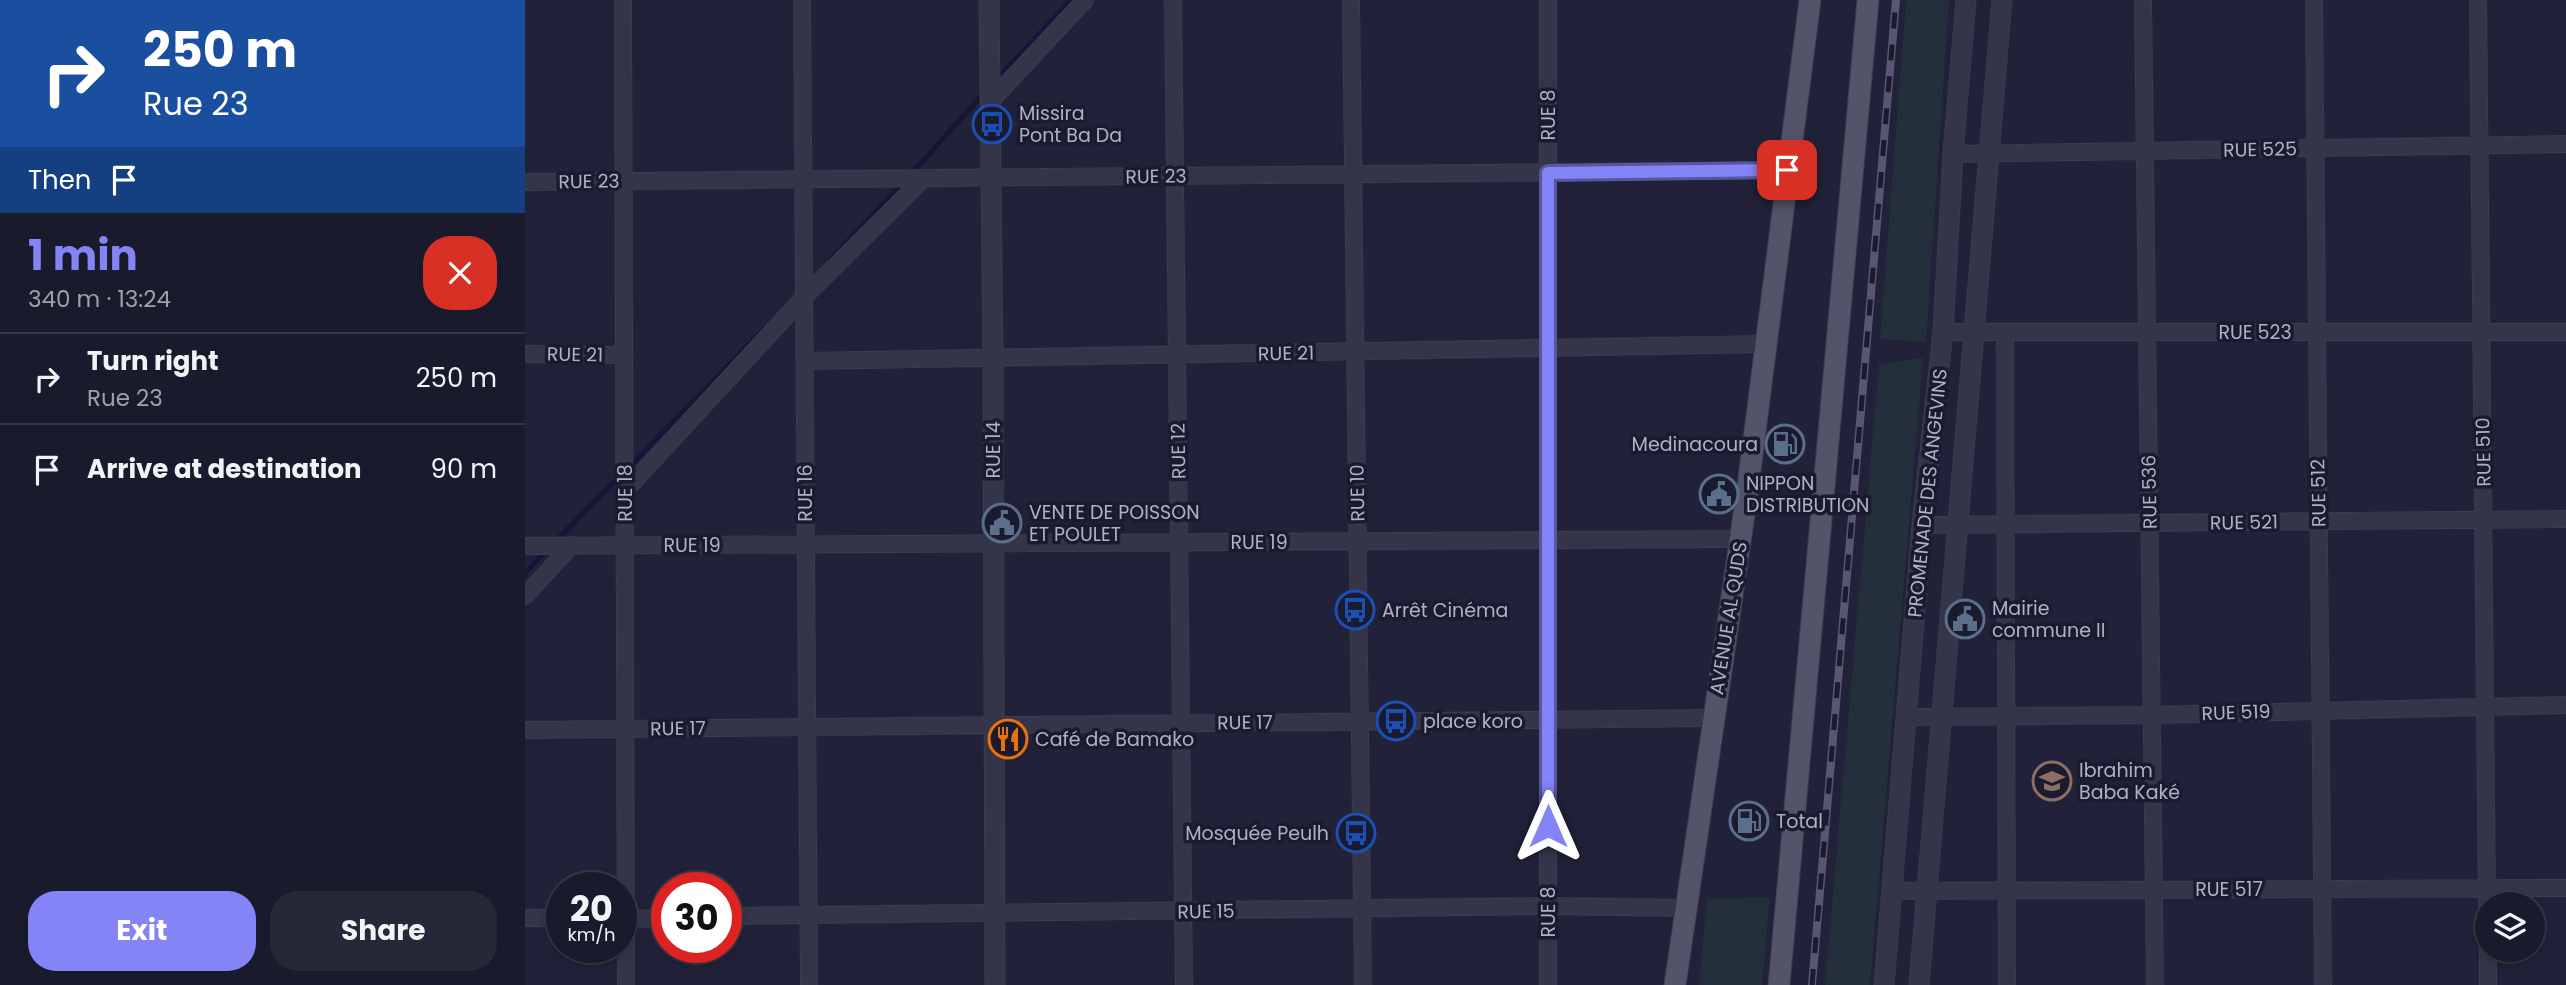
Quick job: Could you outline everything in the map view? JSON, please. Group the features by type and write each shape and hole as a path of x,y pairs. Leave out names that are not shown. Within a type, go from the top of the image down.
{"main road":[{"name":"AVENUE AL QUDS","path":"1675,985 1712,718 1741,539 1810,0"},
{"path":"1779,985 1868,0"}],"street":[{"name":"RUE 18","path":"624,0 624,872"},
{"name":"RUE 16","path":"802,0 809,985"},
{"name":"RUE 14","path":"989,0 995,985"},
{"path":"989,103 1085,0"},
{"name":"RUE 12","path":"1173,0 1184,985"},
{"name":"RUE 10","path":"1351,0 1363,985"},
{"name":"RUE 8","path":"1548,0 1548,985"},
{"name":"PROMENADE DES ANGEVINS","path":"1884,985 1922,525 1943,332 1953,154 1966,0"},
{"name":"PROMENADE DES ANGEVINS","path":"1919,985 2002,0"},
{"name":"RUE 536","path":"2143,0 2155,985"},
{"name":"RUE 512","path":"2314,0 2323,985"},
{"name":"RUE 510","path":"2478,0 2487,892"},
{"name":"RUE 525","path":"1953,154 2566,145"},
{"name":"RUE 23","path":"525,182 1787,170"},
{"path":"625,491 804,297 924,178"},
{"name":"RUE 523","path":"1943,332 2566,332"},
{"path":"2005,333 2007,985"},
{"name":"RUE 21","path":"804,361 1767,344"},
{"name":"RUE 21","path":"525,354 624,355"},
{"name":"RUE 521","path":"1922,525 2566,519"},
{"name":"RUE 19","path":"526,546 1741,539"},
{"path":"525,596 567,545"},
{"name":"RUE 519","path":"1906,717 2152,715 2566,705"},
{"name":"RUE 17","path":"525,730 1712,718"},
{"name":"RUE 517","path":"2526,892 2566,888"},
{"name":"RUE 517","path":"1892,891 2322,889 2475,895"},
{"name":"RUE 15","path":"742,916 1548,906 1685,908"},
{"path":"525,918 546,918"},
{"path":"2488,962 2488,985"},
{"name":"RUE 18","path":"626,963 627,985"}],"shaded area":[{"path":"1906,0 1949,0 1926,342 1880,339"},
{"path":"1923,358 1870,985 1825,985 1879,364"},
{"path":"1770,897 1762,985 1699,985 1707,899"}],"waterway":[{"path":"996,80 1071,0"},
{"path":"912,173 985,92"},
{"path":"830,260 903,183"},
{"path":"628,468 765,328"},
{"path":"554,543 621,475"},
{"path":"525,573 547,550"}],"railway":[{"path":"1812,985 1896,0"}],"place":[{"name":"Missira Pont Ba Da","path":"992,124"},
{"name":"Medinacoura","path":"1785,444"},
{"name":"NIPPON DISTRIBUTION","path":"1719,494"},
{"name":"VENTE DE POISSON ET POULET","path":"1002,523"},
{"name":"Arrêt Cinéma","path":"1355,610"},
{"name":"Mairie commune II","path":"1965,619"},
{"name":"place koro","path":"1396,721"},
{"name":"Café de Bamako","path":"1008,739"},
{"name":"Ibrahim Baba Kaké","path":"2052,781"},
{"name":"Total","path":"1749,821"},
{"name":"Mosquée Peulh","path":"1356,833"}],"route":[{"path":"1548,826 1548,173 1787,170"}]}
